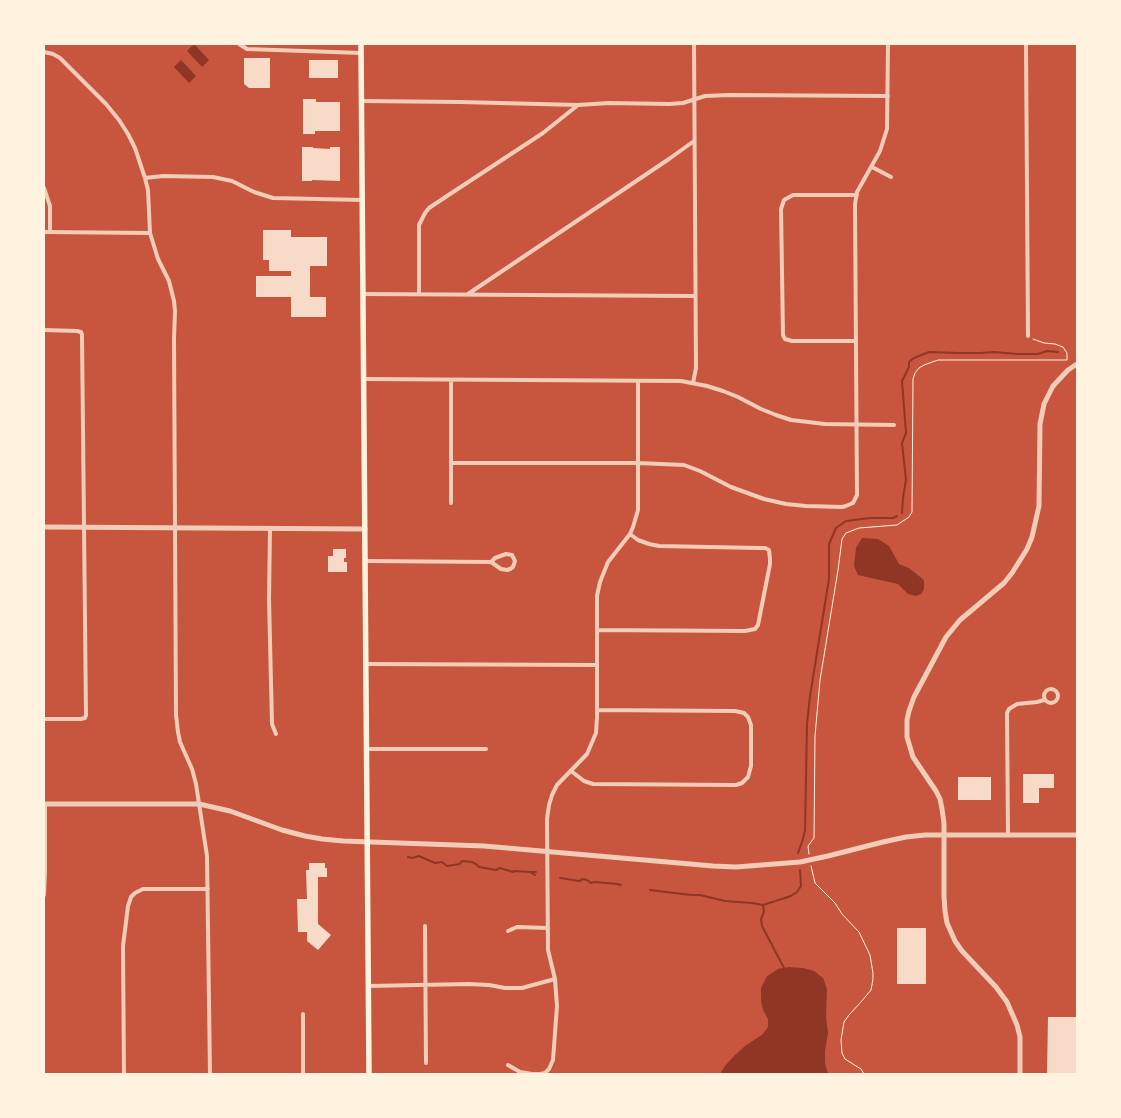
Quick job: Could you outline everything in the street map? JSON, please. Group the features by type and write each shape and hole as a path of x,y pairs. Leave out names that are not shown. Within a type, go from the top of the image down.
{"main road":[{"path":"361,44 369,1074"}],"street":[{"path":"239,44 248,49 361,53"},
{"path":"693,383 696,368 694,44"},
{"path":"451,462 684,465 748,494 786,504 842,507 852,503 857,494 855,204 859,188 880,151 888,129 888,44"},
{"path":"1026,44 1028,336"},
{"path":"44,52 60,58 106,104 119,120 135,148 148,190 150,233 172,291 175,312 176,715 180,742 192,769 196,784 207,856 210,1074"},
{"path":"362,101 578,105 609,103 669,104 683,103 705,96 729,95 888,96"},
{"path":"419,294 419,225 425,213 447,196 543,133 578,105"},
{"path":"468,295 694,141"},
{"path":"872,167 891,177"},
{"path":"145,178 163,176 213,177 232,182 272,198 362,200"},
{"path":"44,188 50,206 50,232"},
{"path":"856,195 792,195 784,200 781,209 783,336 785,339 792,341 856,341"},
{"path":"44,232 150,233"},
{"path":"363,294 695,296"},
{"path":"44,330 71,330 81,332 82,335 86,715 84,718 44,719"},
{"path":"1020,1074 1020,1037 1007,1002 962,951 947,923 944,896 944,823 940,799 912,757 908,737 908,720 914,696 946,637 960,620 1004,583 1016,568 1027,549 1032,537 1039,506 1040,424 1044,404 1053,386 1068,370 1077,364"},
{"path":"364,378 664,380 693,383 723,391 776,416 791,420 825,424 894,425"},
{"path":"451,380 451,503"},
{"path":"508,1065 520,1072 540,1074 545,1073 549,1069 553,1060 557,1006 555,979 548,950 549,805 557,786 586,754 593,740 597,725 597,596 608,562 630,534 638,510 638,381"},
{"path":"44,527 365,529"},
{"path":"270,529 269,599 272,724 276,734"},
{"path":"597,630 745,631 756,629 758,625 770,564 769,550 766,548 659,546 638,540 630,534"},
{"path":"366,561 491,562 501,569 507,570 513,567 515,561 512,555 506,554 495,558 491,562"},
{"path":"366,664 596,666"},
{"path":"1008,835 1007,713 1013,706 1022,702 1044,700 1049,703 1054,702 1058,699 1058,692 1052,688 1047,689 1044,693 1044,700"},
{"path":"571,771 584,781 593,784 736,785 742,783 748,777 751,766 751,725 744,713 735,711 597,710"},
{"path":"367,748 486,749"},
{"path":"44,895 46,872 44,804 200,804 230,811 282,830 305,836 343,841 463,844 736,867 810,860 906,837 944,835 1077,835"},
{"path":"124,1074 123,946 130,900 135,893 143,890 208,889"},
{"path":"425,926 426,1063"},
{"path":"508,931 517,927 548,928"},
{"path":"368,986 469,984 522,988 555,979"},
{"path":"303,1014 303,1074"}],"path":[{"path":"808,853 808,846 814,838 814,753 820,680 842,539 846,533 859,528 897,525 909,518 912,512 913,379 919,368 938,360 1067,360 1067,353 1063,347 1055,344 1044,344 1028,336"},
{"path":"811,867 815,883 835,903 842,914 859,932 870,955 873,973 871,990 844,1022 841,1040 845,1059 861,1069 864,1074"}],"shaded area":[{"path":"194,44 209,60 202,67 187,51"},
{"path":"181,60 196,76 189,83 174,67"},
{"path":"862,538 878,539 889,546 899,564 909,568 924,580 924,589 921,594 916,596 908,594 898,584 858,575 854,566 856,548"},
{"path":"789,967 814,971 823,978 827,989 826,1017 828,1033 825,1063 828,1074 720,1074 734,1056 763,1034 768,1027 768,1019 763,1010 761,1000 761,988 767,976 778,969"}],"building":[{"path":"244,58 270,58 270,88 249,88 244,84"},
{"path":"309,60 338,60 338,78 309,78"},
{"path":"303,99 316,99 316,102 340,102 340,131 315,131 315,134 303,134"},
{"path":"302,147 330,149 330,147 340,147 340,181 302,181"},
{"path":"263,230 291,230 291,237 327,237 327,266 310,266 310,297 326,297 326,317 291,317 291,297 256,297 256,276 291,276 291,271 269,271 269,260 263,260"},
{"path":"333,549 346,549 344,562 347,562 347,572 328,572 328,556 333,556"},
{"path":"1023,774 1054,774 1054,788 1039,788 1039,803 1023,803"},
{"path":"958,777 991,777 991,800 958,800"},
{"path":"309,863 325,863 325,868 327,868 327,877 318,877 318,924 331,935 318,950 307,941 307,932 298,932 297,899 307,899 306,870 309,870"},
{"path":"897,928 926,928 926,984 897,984"},
{"path":"1048,1017 1077,1017 1077,1074 1047,1073"}],"waterway":[{"path":"902,513 906,480 902,443 906,433 902,381 909,367 909,362 929,352 1017,354 1038,354 1047,351 1058,352"},
{"path":"798,853 805,831 807,724 829,579 829,544 836,528 846,521 893,518 897,516"},
{"path":"408,857 419,856 435,863 442,862 447,866 460,864 462,861 472,862 479,867 496,870 500,868 513,872 530,872 535,875"},
{"path":"650,890 700,895 725,901 763,905 791,896 797,892 801,886 800,870"},
{"path":"530,872 536,872"},
{"path":"560,878 579,881 583,879 591,883 621,885"},
{"path":"763,905 762,926 784,968"}]}
